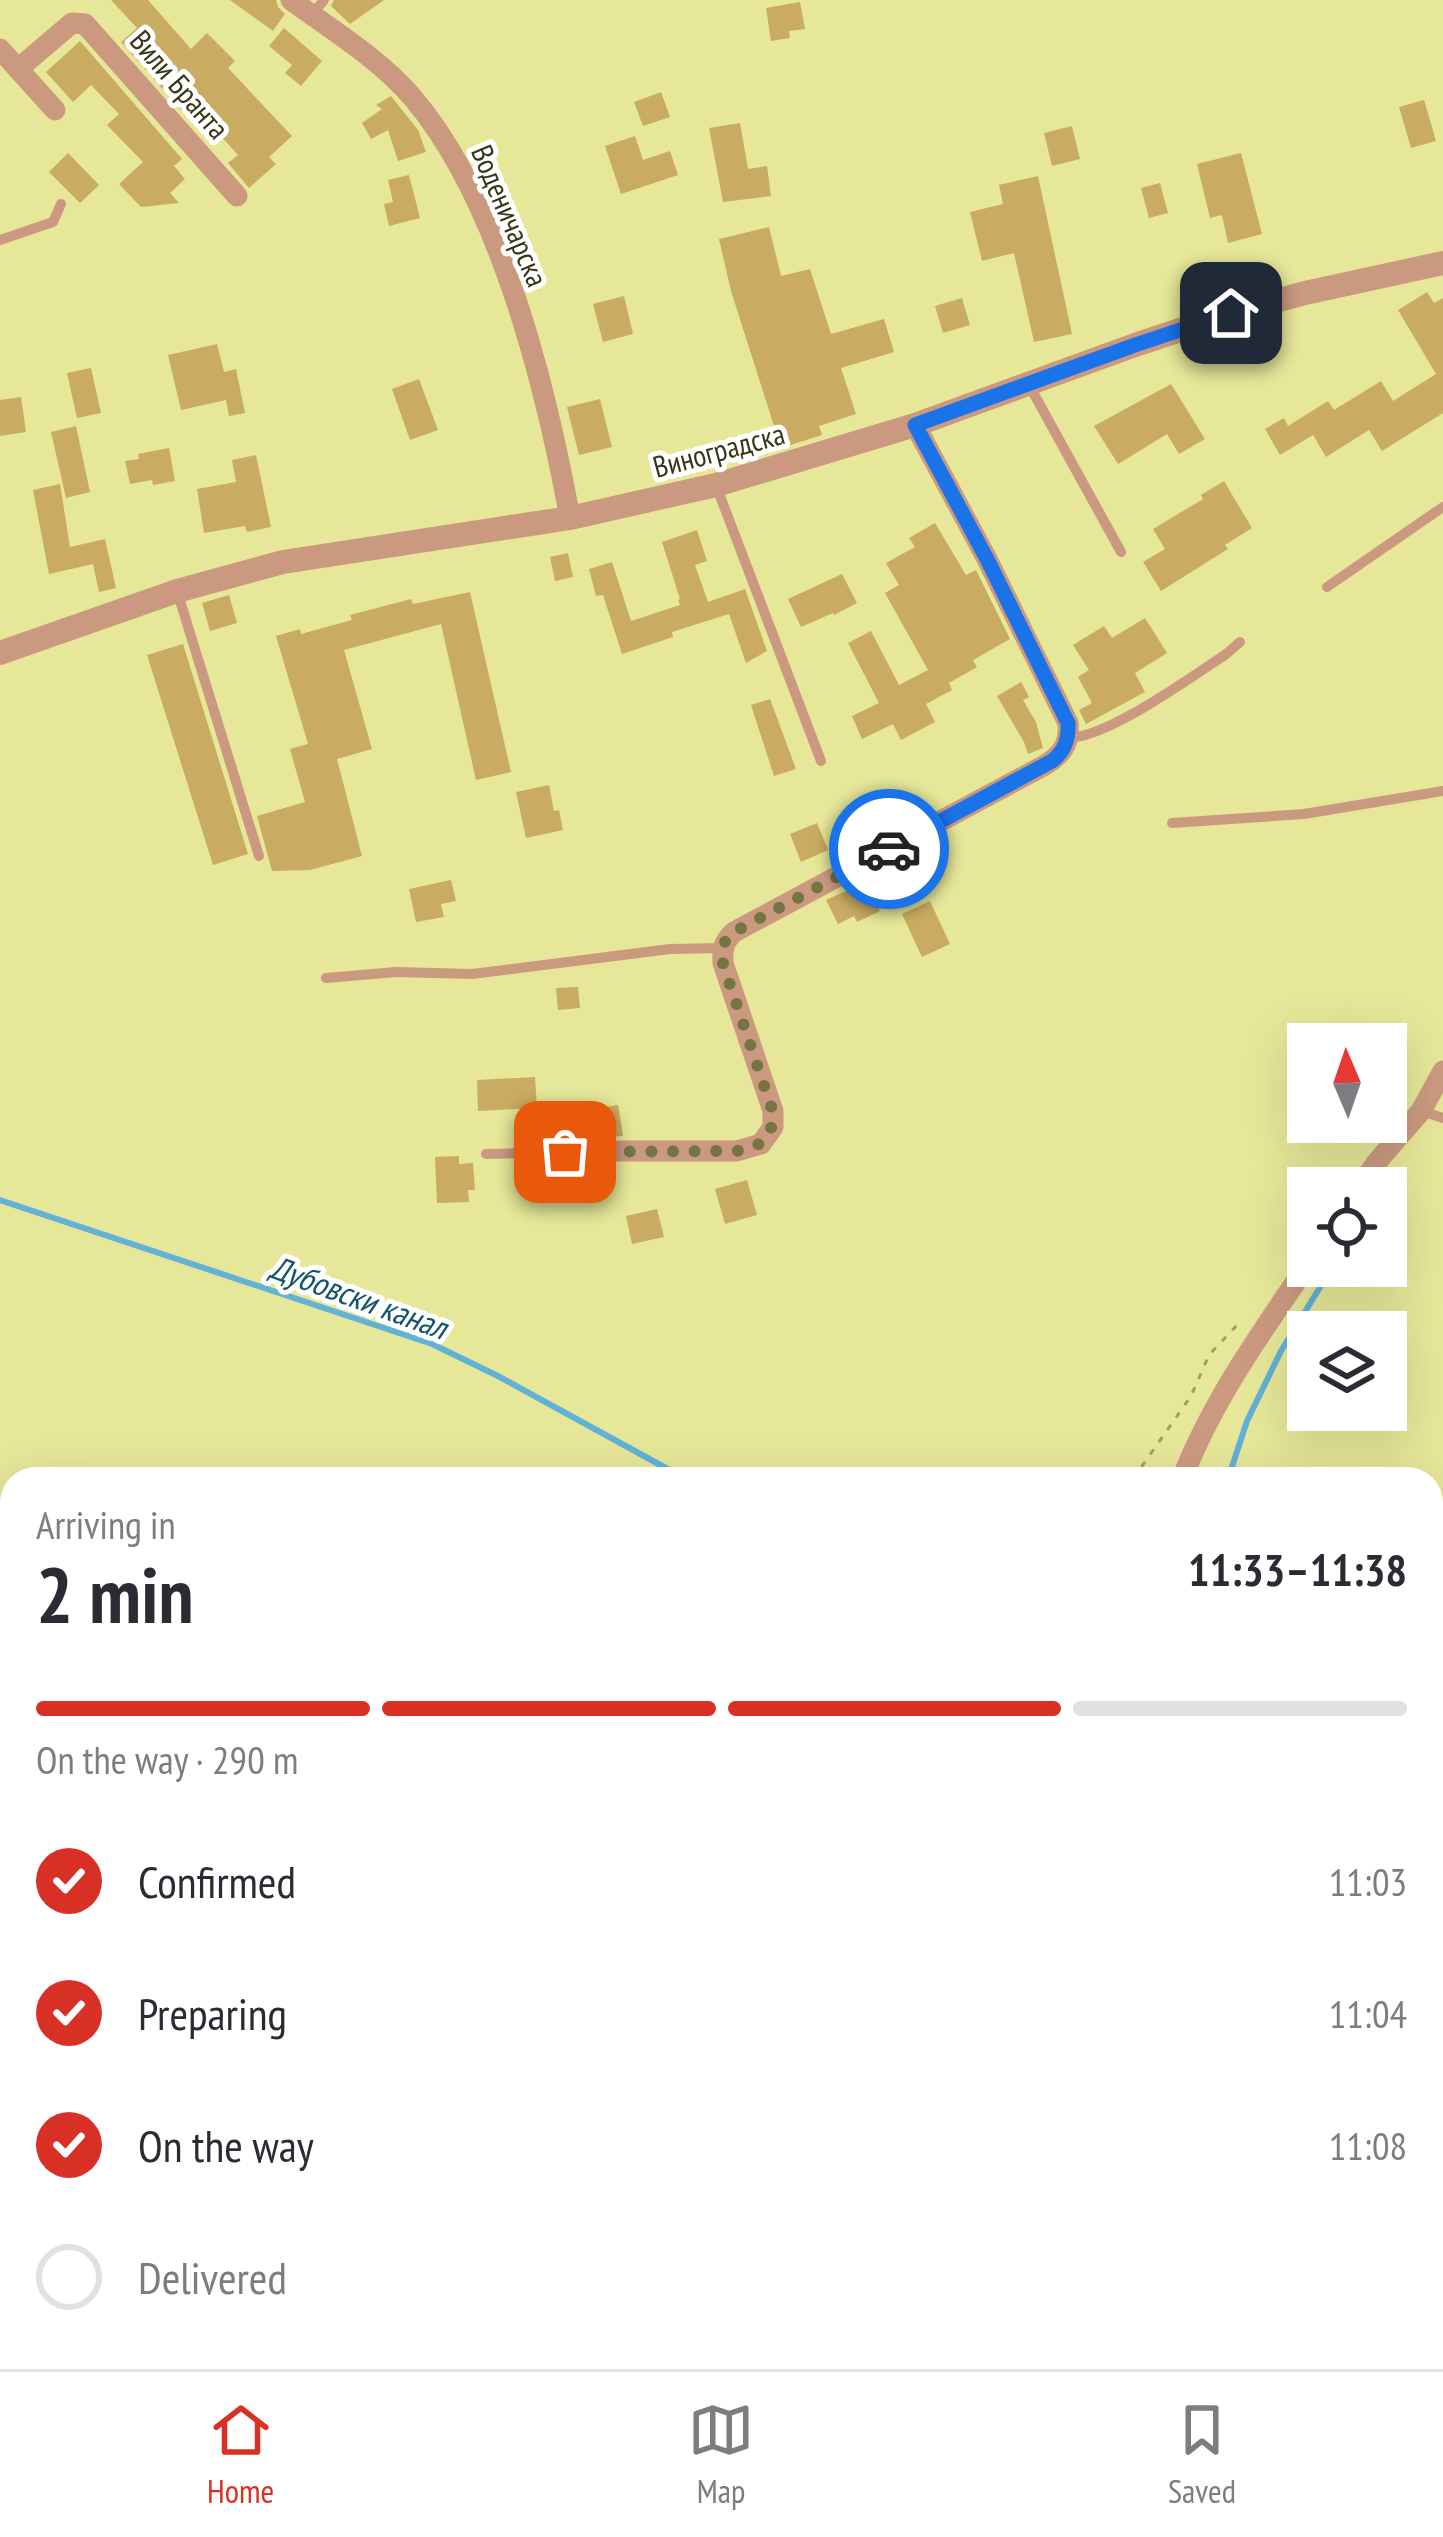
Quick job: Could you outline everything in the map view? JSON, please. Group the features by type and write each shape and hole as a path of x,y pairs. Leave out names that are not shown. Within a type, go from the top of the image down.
{"street":[{"name":"Воденичарска","path":"291,0 318,8 415,100 478,202 535,364 570,518"},
{"name":"Вили Бранта","path":"18,69 67,26 81,21 237,196"},
{"path":"0,49 55,110"},
{"name":"Виноградска","path":"0,652 251,569 320,554 570,518 716,485 915,425 1231,313 1443,262"},
{"path":"604,1151 736,1151 753,1148 769,1137 773,1112 723,964 726,939 1052,761 1068,737 1068,723 998,579 915,425"},
{"path":"1373,1167 1432,1115 1443,1071"},
{"path":"1188,1467 1245,1356 1292,1287"}],"lane":[{"path":"0,240 52,222 61,204"},
{"path":"1029,385 1121,552"},
{"path":"716,485 821,760"},
{"path":"1327,587 1443,507"},
{"path":"177,591 260,856"},
{"path":"1068,737 1082,738 1111,725 1240,641"},
{"path":"1172,823 1304,814 1443,791"},
{"path":"326,978 488,972 670,949 723,948"},
{"path":"486,1154 604,1151"}],"path":[{"path":"1141,1467 1191,1396 1209,1355 1239,1324"}],"building":[{"path":"111,0 148,0 191,49 207,33 235,61 228,68 292,136 269,157 276,164 249,188 228,163 238,155 192,104 183,112 121,42 137,28"},
{"path":"230,0 276,0 285,14 273,31"},
{"path":"334,0 384,0 350,24 331,6"},
{"path":"800,2 805,29 771,41 766,8"},
{"path":"284,28 322,61 301,86 285,73 292,65 269,46"},
{"path":"80,41 182,159 174,166 185,179 170,193 179,203 141,207 119,184 143,162 107,125 119,114 91,85 73,102 46,72"},
{"path":"661,92 670,117 643,126 634,102"},
{"path":"391,96 418,130 426,152 398,161 388,130 371,139 362,123 382,109 376,105"},
{"path":"1424,100 1436,141 1411,148 1399,107"},
{"path":"740,123 748,169 767,166 771,196 723,202 709,128"},
{"path":"1072,126 1080,159 1052,166 1044,133"},
{"path":"635,136 643,160 670,151 678,175 621,194 605,146"},
{"path":"68,153 99,185 80,203 49,172"},
{"path":"1241,153 1262,234 1228,243 1222,215 1210,218 1197,164"},
{"path":"409,175 420,218 389,226 384,204 393,202 388,180"},
{"path":"1038,176 1072,334 1034,342 1014,253 982,261 970,212 1003,204 999,185"},
{"path":"1160,183 1168,213 1149,218 1141,188"},
{"path":"769,227 781,276 810,269 831,334 884,319 894,352 841,368 856,414 819,426 822,435 781,448 719,239"},
{"path":"1427,292 1434,303 1443,298 1443,413 1382,451 1369,430 1326,457 1313,435 1280,455 1265,429 1284,418 1288,426 1328,401 1334,410 1381,381 1393,401 1436,374 1398,310"},
{"path":"624,296 633,334 603,342 593,304"},
{"path":"962,298 970,325 943,333 935,306"},
{"path":"217,344 224,372 236,369 245,413 229,416 226,400 181,410 168,355"},
{"path":"91,368 101,413 77,418 67,373"},
{"path":"419,379 438,430 410,440 392,389"},
{"path":"1171,384 1205,439 1179,454 1167,434 1118,464 1094,426"},
{"path":"21,397 26,432 0,436 0,400"},
{"path":"600,399 612,447 579,455 567,407"},
{"path":"76,426 90,492 66,498 51,432"},
{"path":"169,448 175,481 130,484 125,461"},
{"path":"256,455 271,527 204,533 197,489 236,482 232,460"},
{"path":"1224,481 1252,528 1225,545 1228,549 1161,591 1143,562 1165,549 1153,529"},
{"path":"60,484 70,547 105,539 116,588 99,592 93,564 49,574 33,490"},
{"path":"935,523 966,575 976,570 1010,639 973,660 977,667 949,683 952,690 926,704 935,722 901,740 893,724 862,739 852,716 879,703 848,643 871,631 899,685 928,670 885,593 899,585 886,563 915,547 909,538"},
{"path":"697,530 707,561 695,565 708,602 745,589 767,651 746,663 729,614 622,654 603,595 596,596 589,569 612,562 631,621 680,605 662,542"},
{"path":"568,553 573,577 555,581 550,557"},
{"path":"842,574 857,603 801,627 788,599"},
{"path":"470,592 511,772 476,780 441,624 344,650 372,749 337,759 362,856 310,870 272,871 257,816 305,802 290,749 308,744 276,636 300,629 301,634 411,599 413,604"},
{"path":"229,595 237,623 210,631 202,603"},
{"path":"1145,618 1167,653 1135,673 1145,692 1086,724 1079,710 1092,703 1078,677 1089,670 1073,645 1104,626 1112,638"},
{"path":"183,644 248,854 213,865 147,655"},
{"path":"1021,682 1029,697 1023,700 1043,748 1028,754 997,696"},
{"path":"770,699 796,769 774,776 751,705"},
{"path":"549,785 563,830 526,838 516,792"},
{"path":"817,823 828,850 801,862 790,834"},
{"path":"451,880 456,901 441,904 444,917 416,922 409,889"},
{"path":"866,882 880,911 857,922 854,916 838,924 826,900"},
{"path":"930,901 950,944 922,957 902,914"},
{"path":"578,987 580,1008 558,1010 556,988"},
{"path":"535,1077 537,1108 478,1111 477,1080"},
{"path":"618,1105 623,1136 598,1138 593,1109"},
{"path":"459,1156 459,1164 473,1163 475,1190 468,1190 469,1202 437,1203 435,1157"},
{"path":"747,1180 757,1215 725,1224 715,1189"},
{"path":"657,1209 664,1237 632,1244 626,1216"}],"waterway":[{"name":"Дубовски канал","path":"0,1200 432,1344 664,1467"},
{"path":"1232,1467 1247,1421 1281,1351 1320,1287"}],"way so far":[{"path":"565,1152 736,1151 753,1148 769,1137 773,1112 723,964 726,939 889,849"}],"route":[{"path":"889,849 1052,761 1068,737 1068,723 1028,641 915,425 1231,313"}]}
